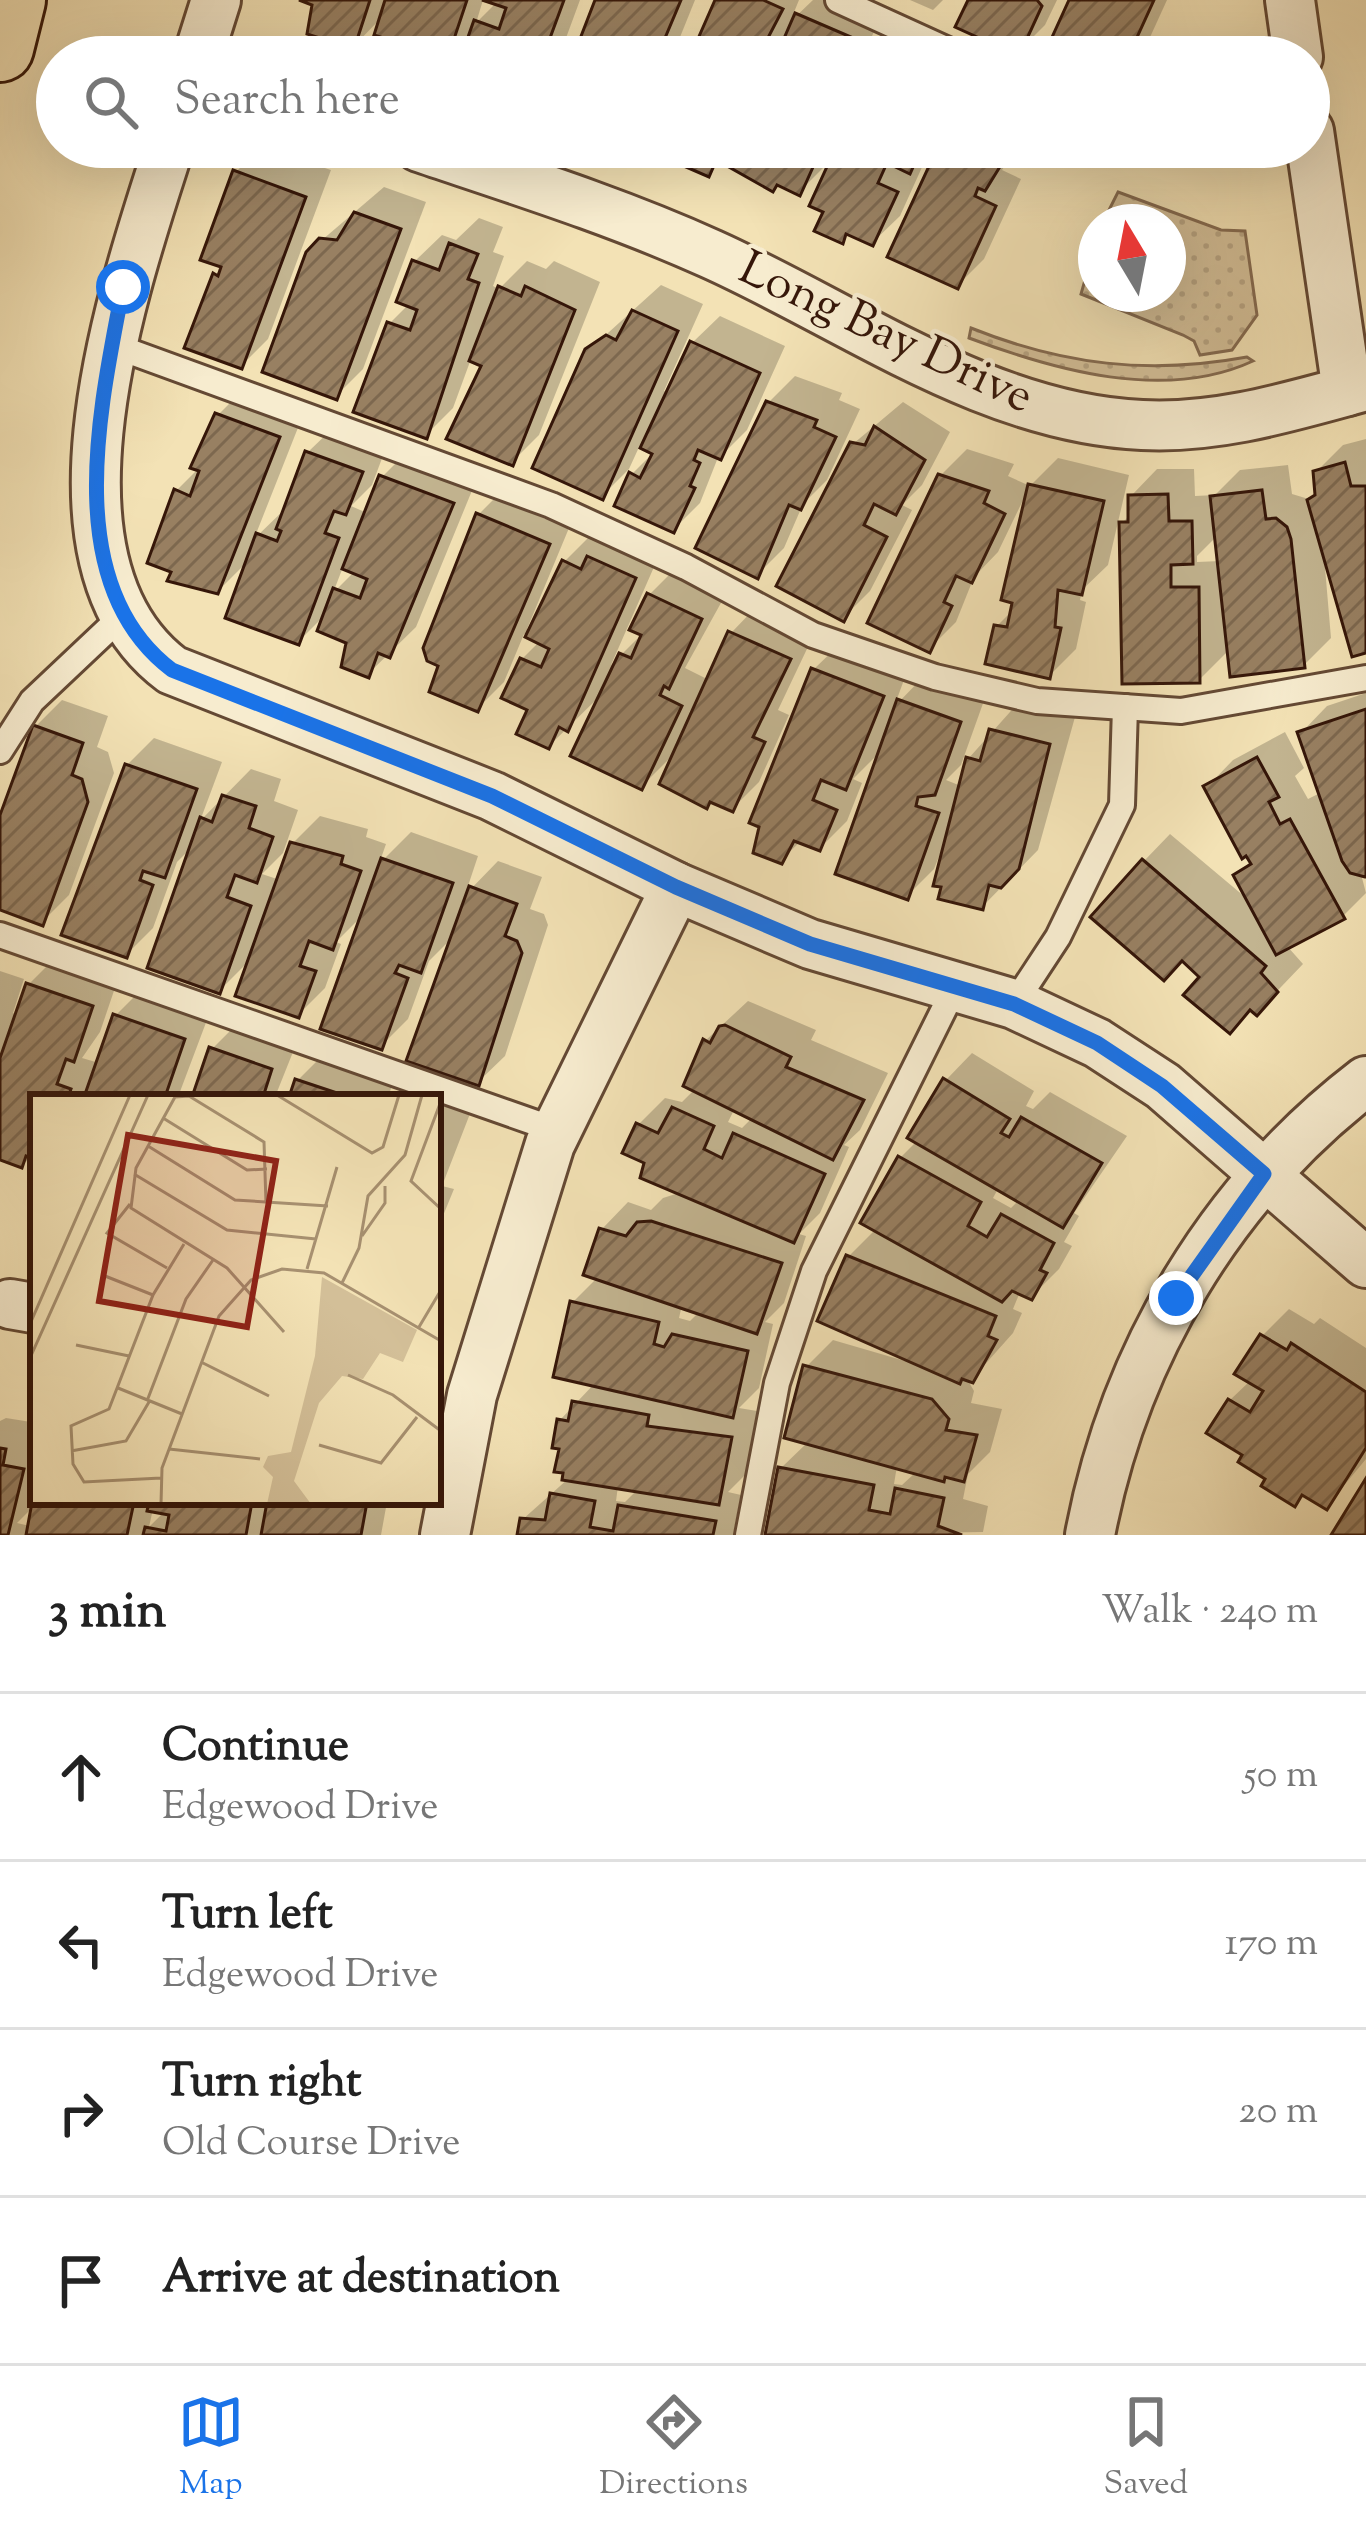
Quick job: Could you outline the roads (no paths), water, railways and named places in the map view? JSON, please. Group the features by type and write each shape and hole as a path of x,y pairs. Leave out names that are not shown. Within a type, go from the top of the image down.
{"main road":[{"path":"0,48 12,0"}],"street":[{"path":"204,36 216,0"},
{"path":"1290,0 1295,36"},
{"path":"162,168 123,287 98,419 97,491 109,582 121,617 142,647 172,670 492,796 676,887 810,944 1014,1004 1097,1043 1162,1086 1366,1264"},
{"name":"Long Bay Drive","path":"483,168 710,253 992,392 1061,415 1143,425 1216,423 1356,389"},
{"path":"1316,168 1356,389"},
{"path":"445,1535 455,1392 556,1130 676,887"},
{"path":"1090,1535 1127,1398 1168,1310 1217,1232 1264,1174 1331,1107 1366,1081"}],"lane":[{"path":"838,0 918,36"},
{"path":"112,345 550,506 686,567 813,634 934,677 1037,700 1181,712 1366,678"},
{"path":"0,752 32,701 121,617"},
{"path":"1014,1004 1058,937 1122,805 1125,707"},
{"path":"0,935 556,1130"},
{"path":"748,1535 778,1383 814,1271 955,987"}]}
